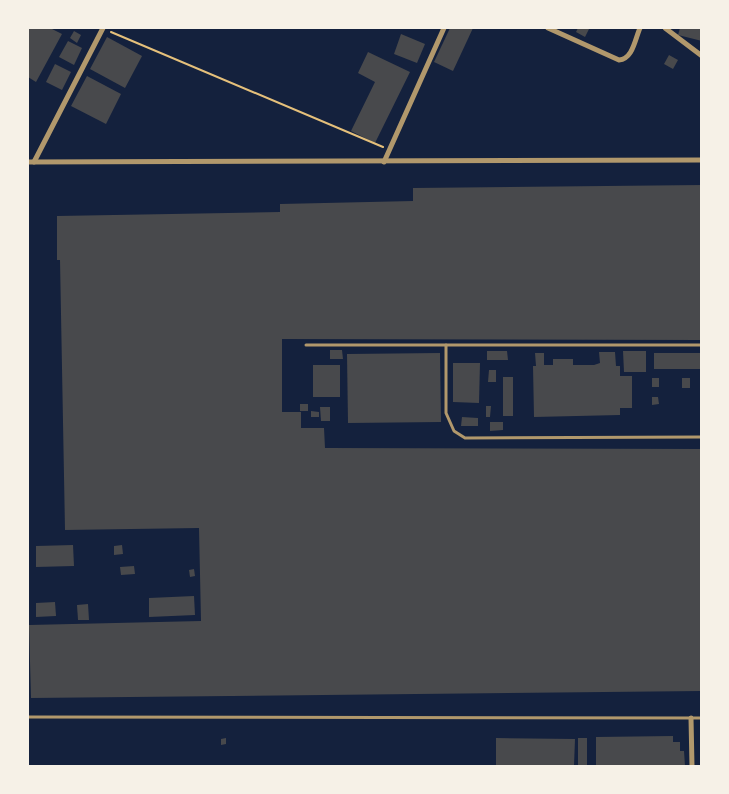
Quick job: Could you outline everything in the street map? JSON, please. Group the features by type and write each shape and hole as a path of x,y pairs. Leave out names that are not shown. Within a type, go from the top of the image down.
{"street":[{"path":"34,162 103,28"},
{"path":"384,162 444,28"},
{"path":"548,28 619,60 629,56 640,28"},
{"path":"665,28 702,56"},
{"path":"28,162 702,160"},
{"path":"691,718 692,766"}],"lane":[{"path":"306,345 702,345"},
{"path":"446,345 446,413 454,431 465,438 702,437"},
{"path":"28,717 702,718"}],"path":[{"path":"103,28 390,150"}],"building":[{"path":"28,28 50,28 62,34 36,82 28,77"},
{"path":"450,28 473,28 453,71 434,62"},
{"path":"578,28 589,29 585,37 576,32"},
{"path":"680,28 702,28 702,41 678,35"},
{"path":"74,31 81,35 77,43 70,38"},
{"path":"401,34 425,44 417,63 394,54"},
{"path":"107,37 142,56 125,88 90,69"},
{"path":"68,41 82,48 74,65 59,57"},
{"path":"368,52 410,72 375,143 351,131 375,82 358,73"},
{"path":"669,55 678,60 673,69 664,64"},
{"path":"55,64 71,72 62,90 46,82"},
{"path":"87,76 121,94 106,124 71,106"},
{"path":"702,185 702,340 282,339 282,412 301,412 301,428 324,428 325,448 702,449 702,691 31,698 29,625 201,621 199,528 65,530 60,260 57,260 57,216 280,212 280,204 413,201 413,188"},
{"path":"330,350 342,350 343,359 330,359"},
{"path":"487,351 507,351 508,360 487,360"},
{"path":"623,351 646,351 646,372 624,372"},
{"path":"599,352 615,352 616,366 620,366 620,376 632,376 632,408 620,408 620,415 534,417 533,366 536,366 535,353 544,353 544,365 553,365 553,359 573,359 573,365 594,365 600,363"},
{"path":"440,353 441,422 348,423 347,354"},
{"path":"654,353 702,353 702,369 654,369"},
{"path":"453,363 480,363 479,403 453,402"},
{"path":"313,365 340,365 340,397 313,397"},
{"path":"489,370 496,370 496,382 488,382"},
{"path":"503,377 513,377 513,416 503,416"},
{"path":"652,378 659,378 659,387 652,387"},
{"path":"682,378 690,378 690,388 682,388"},
{"path":"652,397 658,397 659,404 652,405"},
{"path":"300,404 308,404 308,411 300,411"},
{"path":"486,406 491,406 490,417 486,417"},
{"path":"320,407 330,407 330,421 321,421"},
{"path":"311,411 319,412 319,417 311,417"},
{"path":"462,417 478,418 478,426 461,426"},
{"path":"490,422 503,422 503,430 490,431"},
{"path":"73,545 74,566 36,567 36,546"},
{"path":"122,545 123,554 114,555 114,546"},
{"path":"134,566 135,574 121,575 120,567"},
{"path":"194,569 195,576 190,577 189,570"},
{"path":"194,596 195,615 149,617 149,598"},
{"path":"55,602 56,616 36,617 36,603"},
{"path":"88,604 89,620 78,620 77,605"},
{"path":"673,736 673,742 680,742 680,751 684,751 685,766 596,766 596,737"},
{"path":"226,738 226,744 221,745 221,739"},
{"path":"496,738 575,739 574,766 496,766"},
{"path":"578,738 587,738 587,766 578,766"}]}
